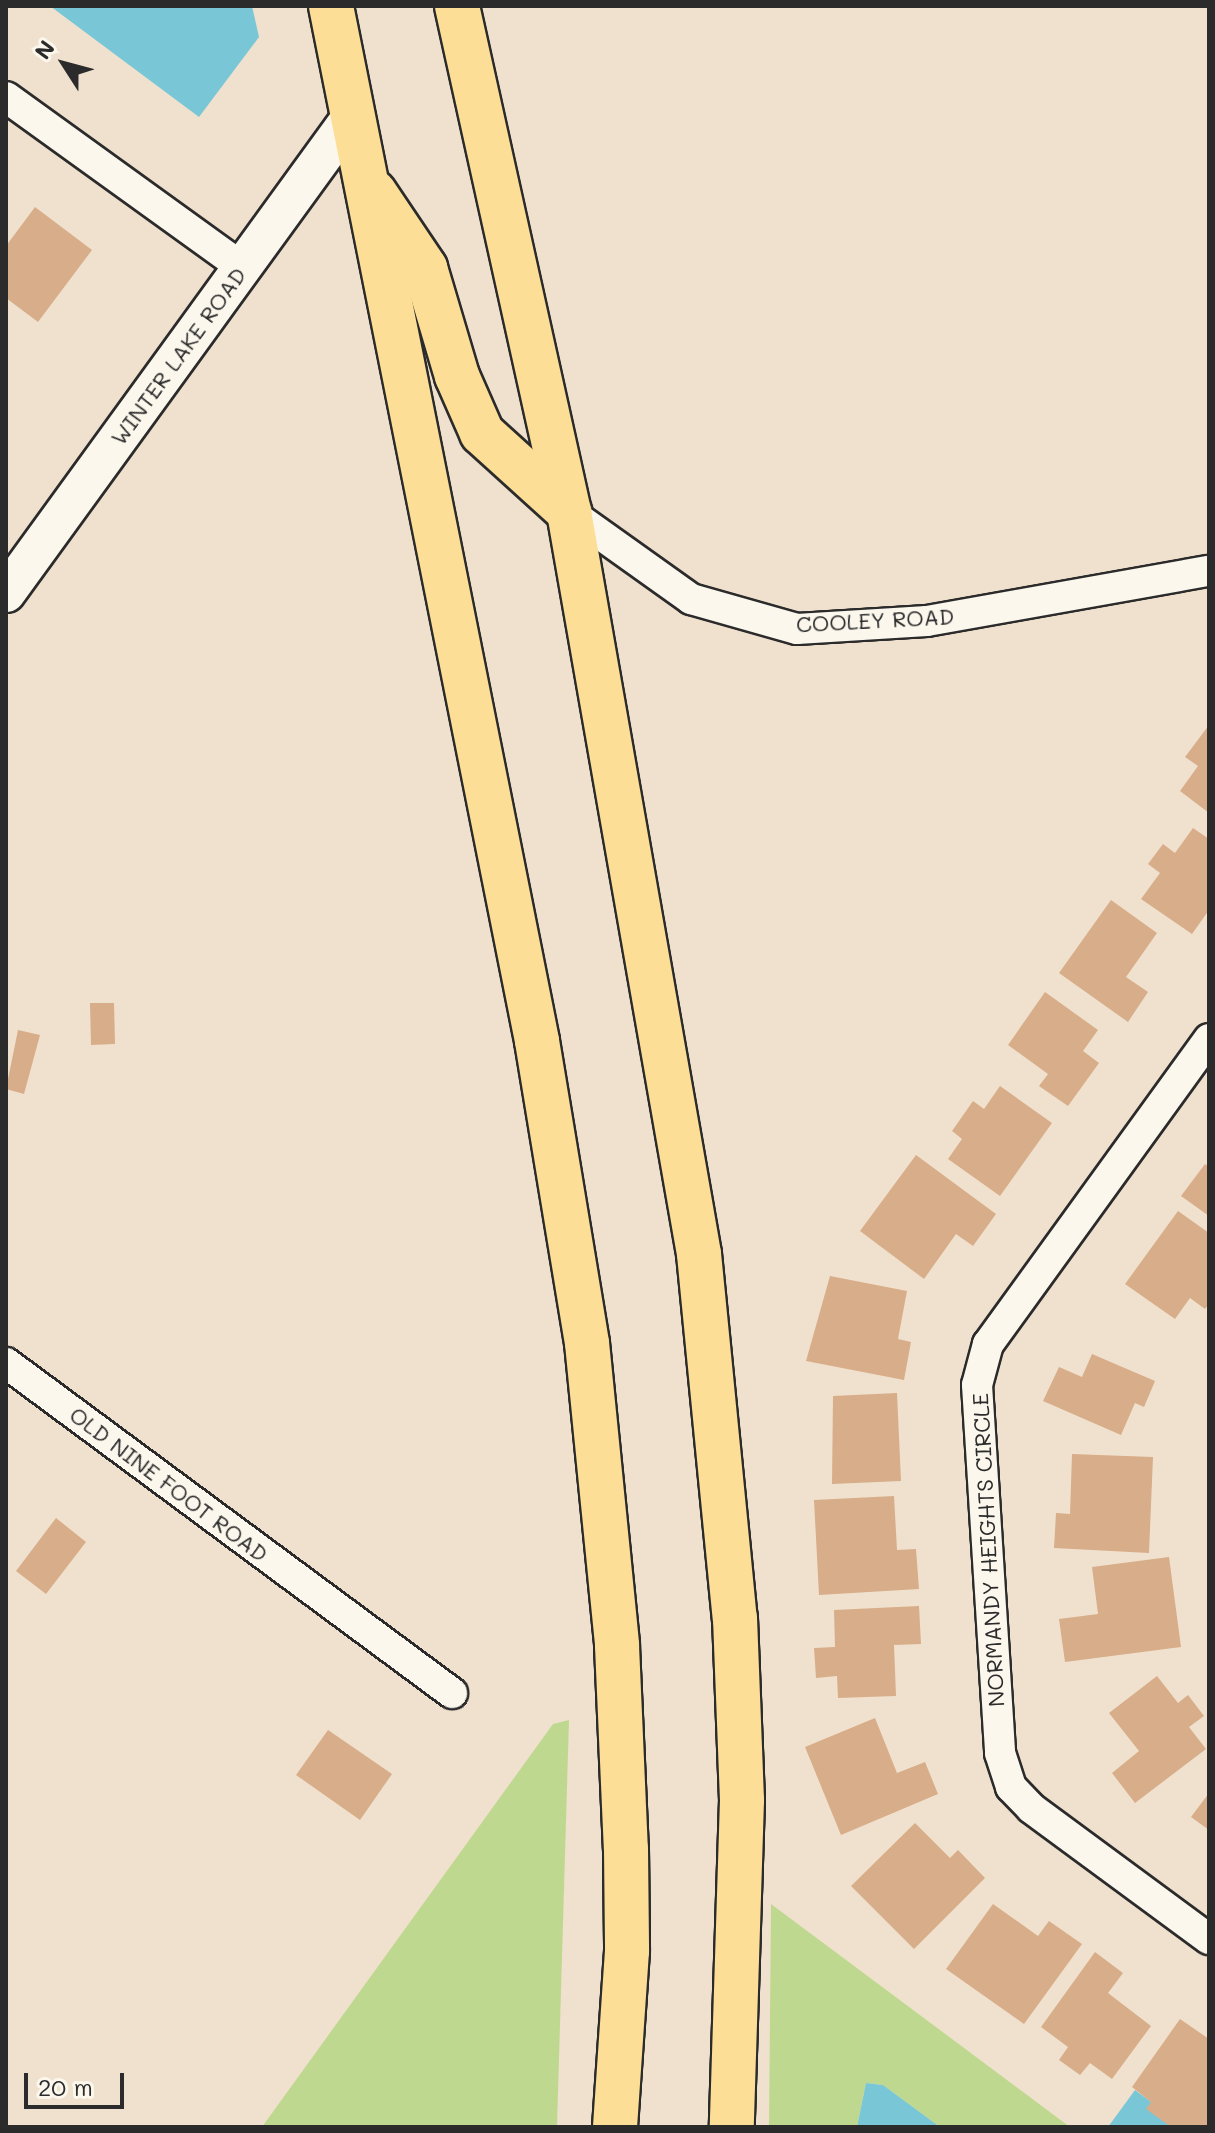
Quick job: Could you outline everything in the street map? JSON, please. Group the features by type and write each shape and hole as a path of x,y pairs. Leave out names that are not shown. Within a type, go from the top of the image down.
{"main road":[{"path":"331,6 350,119 537,1041 587,1343 617,1646 626,1849 627,1951 615,2127"},
{"path":"457,6 569,512 671,1073 720,1436 742,1800 732,2127"},
{"path":"364,176 425,268 457,376 482,433 569,512"}],"street":[{"path":"6,97 243,268"},
{"name":"WINTER LAKE ROAD","path":"6,593 350,119"},
{"name":"COOLEY ROAD","path":"569,512 691,599 797,629 927,621 1209,571"},
{"name":"NORMANDY HEIGHTS CIRCLE","path":"1209,1039 988,1344 977,1385 1000,1753 1011,1787 1031,1808 1209,1939"},
{"name":"OLD NINE FOOT ROAD","path":"6,1363 452,1693"}],"green space":[{"path":"569,1720 557,2127 262,2127 553,1724"},
{"path":"771,1904 1070,2127 940,2127 883,2085 866,2083 857,2127 769,2127"}],"water":[{"path":"50,6 252,6 259,37 199,117"},
{"path":"866,2083 883,2085 940,2127 857,2127"},
{"path":"1135,2090 1185,2127 1108,2127"}],"building":[{"path":"35,207 92,250 38,322 6,298 6,246"},
{"path":"1209,725 1209,813 1180,791 1198,766 1185,757"},
{"path":"1193,828 1209,839 1209,910 1192,934 1141,899 1160,873 1148,864 1163,844 1175,853"},
{"path":"1111,900 1157,933 1126,977 1148,992 1128,1022 1059,973"},
{"path":"1045,992 1098,1030 1083,1051 1099,1063 1068,1106 1039,1086 1048,1074 1008,1045"},
{"path":"90,1003 114,1003 115,1044 91,1045"},
{"path":"18,1030 40,1035 24,1094 6,1089"},
{"path":"1000,1086 1052,1123 1000,1196 948,1159 962,1139 952,1131 973,1101 984,1109"},
{"path":"916,1155 996,1214 973,1246 956,1234 924,1279 860,1231"},
{"path":"1205,1164 1209,1167 1209,1216 1181,1196"},
{"path":"1178,1211 1209,1233 1209,1304 1205,1309 1190,1298 1175,1319 1125,1284"},
{"path":"830,1276 907,1291 898,1339 911,1342 904,1380 806,1361"},
{"path":"1092,1354 1155,1381 1144,1407 1135,1403 1121,1435 1043,1401 1059,1367 1082,1377"},
{"path":"897,1393 901,1481 832,1484 833,1396"},
{"path":"1072,1454 1153,1457 1149,1553 1054,1548 1056,1513 1070,1514"},
{"path":"894,1496 897,1550 916,1549 919,1589 819,1595 814,1500"},
{"path":"56,1518 86,1542 46,1594 16,1571"},
{"path":"1169,1557 1181,1647 1065,1662 1059,1619 1098,1614 1092,1567"},
{"path":"919,1606 921,1644 894,1645 896,1696 838,1698 837,1676 816,1678 814,1648 835,1647 834,1610"},
{"path":"1157,1676 1178,1703 1188,1695 1204,1716 1189,1727 1206,1749 1135,1803 1112,1773 1139,1751 1109,1713"},
{"path":"875,1718 897,1773 925,1762 938,1794 841,1835 805,1747"},
{"path":"328,1730 392,1774 360,1820 296,1775"},
{"path":"1209,1793 1209,1830 1191,1817"},
{"path":"915,1823 950,1858 958,1850 985,1878 914,1949 851,1886"},
{"path":"993,1904 1038,1936 1049,1921 1082,1944 1024,2024 946,1969"},
{"path":"1095,1952 1123,1973 1108,1993 1151,2026 1112,2079 1090,2063 1080,2075 1059,2060 1068,2047 1041,2027"},
{"path":"1180,2019 1209,2039 1209,2127 1171,2127 1146,2109 1151,2102 1132,2087"}]}
